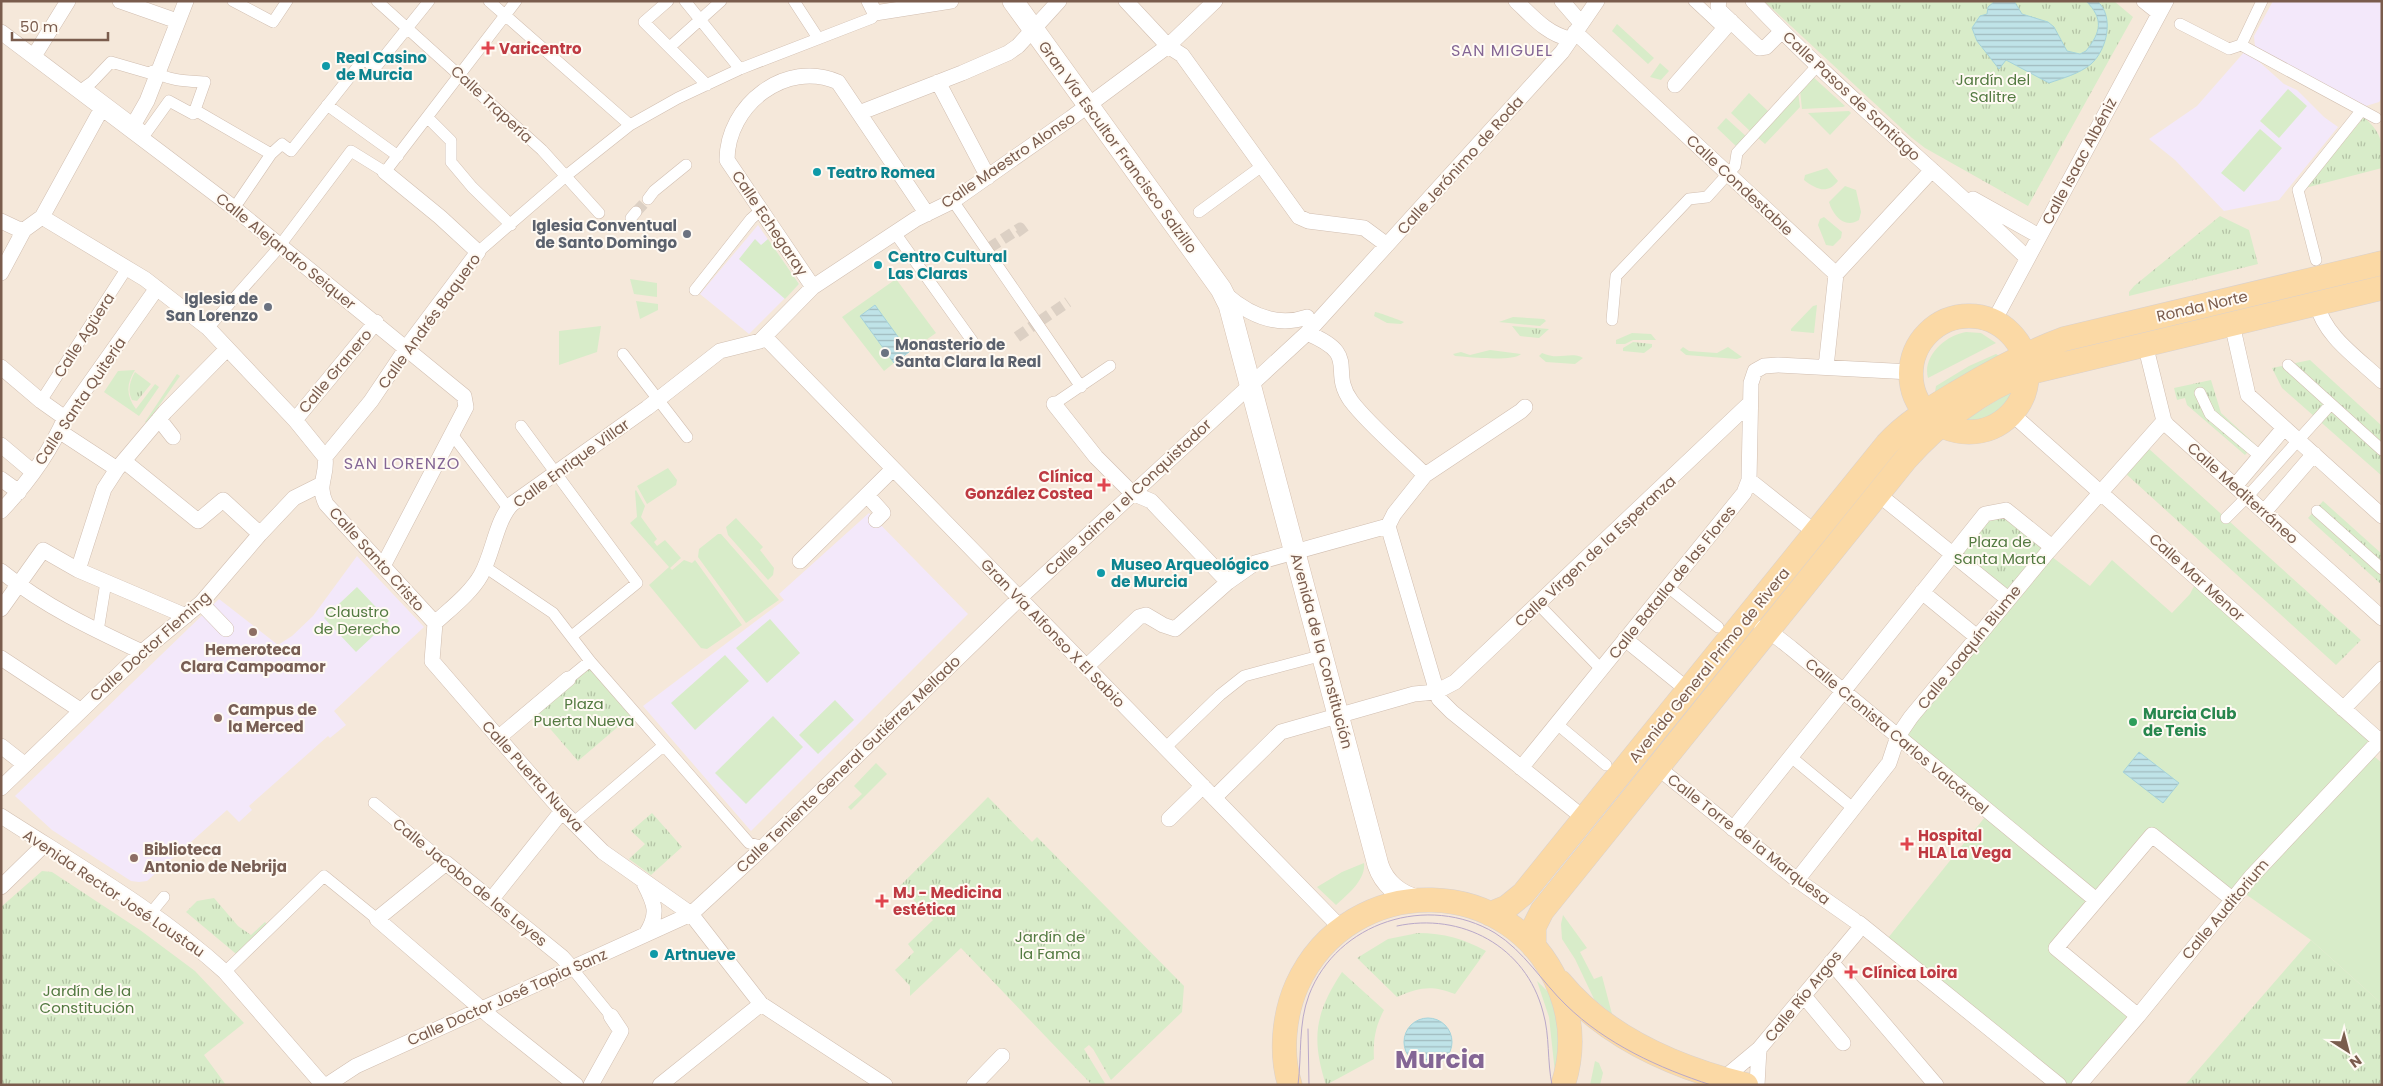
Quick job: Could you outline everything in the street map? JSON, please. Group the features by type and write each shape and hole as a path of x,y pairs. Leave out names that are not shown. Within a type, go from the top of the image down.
{"main road":[{"name":"Gran Vía Escultor Francisco Salzillo","path":"1013,1 1223,292 1235,320 1252,383"},
{"name":"Ronda Norte","path":"2026,364 2074,336 2382,263"},
{"name":"Ronda Norte","path":"2026,364 2145,344 2382,288"},
{"path":"1966,317 1994,321 2013,335 2026,364 2022,395 2011,412 1998,424 1977,432 1955,431 1933,418 1918,402 1913,390 1911,372 1920,346 1940,326 1966,317"},
{"path":"1933,418 2026,364"},
{"name":"Avenida de la Constitución","path":"1252,383 1381,873 1389,885 1418,900"},
{"name":"Avenida General Primo de Rivera","path":"1534,947 1533,931 1539,915 1912,452 1933,418"},
{"name":"Avenida General Primo de Rivera","path":"1490,914 1503,910 1518,900 1688,690 1724,633 1816,532 1891,439 1933,418"},
{"path":"1287,1080 1285,1035 1294,991 1315,953 1341,928 1354,920 1381,907 1418,900 1455,902 1490,914 1509,925 1534,947 1552,973 1581,1004 1614,1030 1670,1060 1734,1082"},
{"path":"1552,973 1563,998 1569,1024 1570,1054 1563,1085"}],"street":[{"path":"34,56 68,1"},
{"path":"132,127 147,101 186,1"},
{"path":"233,1 273,22 287,1"},
{"name":"Calle Trapería","path":"378,1 567,175 599,214"},
{"path":"239,200 271,154 282,144 291,151 364,59 375,68 429,1"},
{"path":"489,1 630,125"},
{"path":"385,172 516,1"},
{"path":"668,1 644,22 671,46 707,85"},
{"path":"685,1 740,69"},
{"path":"671,46 722,1"},
{"path":"794,1 818,38"},
{"path":"872,7 951,1"},
{"path":"927,214 859,113 1008,53 1034,30 1059,1"},
{"path":"1126,1 1168,46 1182,55 1299,217 1304,220 1364,228 1384,242"},
{"name":"Calle Maestro Alonso","path":"765,337 813,287 895,233 953,201 988,177 1168,46 1215,1"},
{"path":"1516,1 1547,30 1557,36 1576,31"},
{"name":"Calle Condestable","path":"1562,1 1576,31 1836,274"},
{"name":"Calle Jerónimo de Roda","path":"1252,383 1310,324 1562,52 1598,1"},
{"path":"1694,1 1761,49 1766,47 1782,31"},
{"path":"1719,1 1719,9 1727,25"},
{"name":"Calle Pasos de Santiago","path":"1753,1 1818,65 1954,188 2026,258"},
{"path":"2144,1 2163,7"},
{"path":"2180,24 2229,49 2241,45 2262,1"},
{"path":"129,3 177,21"},
{"name":"Calle Andrés Baquero","path":"325,457 371,401 407,348 478,252 567,175 630,125 678,98 740,69 872,18 872,7"},
{"name":"Calle Isaac Albéniz","path":"1994,321 2026,258 2163,7"},
{"path":"1675,85 1727,25"},
{"name":"Calle Alejandro Seiquer","path":"1,32 102,108 132,127 461,392 466,400 466,406 451,433"},
{"path":"2241,45 2361,111 2380,119"},
{"path":"112,62 181,81 205,82 195,110 193,114 169,101 146,134 132,127 84,87 92,82 112,62"},
{"path":"1612,320 1616,276 1689,199 1707,198 1735,166 1737,153 1818,65"},
{"name":"Calle Echegaray","path":"813,287 727,160 727,147 732,127 744,110 759,95 775,83 796,76 814,75 838,82 859,113"},
{"path":"938,82 988,177"},
{"path":"327,105 398,156"},
{"path":"1,273 24,230 42,216 102,108"},
{"path":"195,110 271,154"},
{"path":"2316,260 2298,190 2361,111"},
{"path":"428,118 451,140 451,162 472,187 511,225"},
{"path":"208,328 280,245 351,152 385,172 440,217 478,252"},
{"path":"648,199 654,191 686,165"},
{"path":"1198,212 1262,166"},
{"path":"1911,372 1826,367 1836,274 1932,170"},
{"name":"Calle Pasos de Santiago","path":"1954,188 2039,236"},
{"path":"953,201 1081,386"},
{"path":"695,290 751,219 761,210"},
{"path":"42,216 157,288 208,328 295,420 325,457 325,468 320,485"},
{"path":"1,221 18,230 24,230"},
{"path":"895,233 973,342"},
{"name":"Calle Agüera","path":"40,401 127,268"},
{"name":"Calle Santa Quiteria","path":"1,511 34,472 62,425 157,288"},
{"path":"1223,292 1248,311 1264,318 1310,324 1319,338 1336,350 1342,360 1343,382 1350,400 1425,474"},
{"path":"2317,304 2329,330 2382,381"},
{"name":"Calle Granero","path":"295,420 376,322"},
{"path":"2232,324 2248,395 2382,516"},
{"name":"Calle Enrique Villar","path":"435,623 479,580 508,508 658,401 720,351 754,343 765,337"},
{"name":"Gran Vía Alfonso X El Sabio","path":"765,337 1341,928"},
{"path":"2145,344 2164,421"},
{"path":"78,570 104,489 120,464 158,420 227,349"},
{"path":"623,354 687,437"},
{"name":"Calle Batalla de las Flores","path":"1521,768 1744,493 1749,480 1750,403 1752,377 1756,370 1770,365 1826,367"},
{"path":"2288,365 2382,450"},
{"path":"1110,366 1054,404 1088,448 1132,492 1151,501 1228,582"},
{"path":"1,367 40,401 62,425 198,520 223,500 260,534"},
{"name":"Calle Jaime I el Conquistador","path":"999,618 1132,492 1252,383"},
{"path":"2200,393 2210,414 2260,456"},
{"name":"Calle Virgen de la Esperanza","path":"1436,692 1455,682 1539,605 1750,403"},
{"path":"2226,518 2331,404"},
{"path":"1525,407 1522,411 1425,474 1394,514 1388,526 1436,692 1444,705 1584,819"},
{"name":"Calle Mar Menor","path":"2011,412 2381,740"},
{"path":"158,420 173,437"},
{"name":"Calle Mediterráneo","path":"2164,421 2382,618"},
{"name":"Calle Joaquín Blume","path":"1898,736 2008,599 2164,421"},
{"path":"521,426 637,583 572,636"},
{"path":"2235,486 2284,428"},
{"path":"383,566 417,503 451,433 508,508"},
{"path":"1,445 34,472"},
{"path":"2264,512 2314,454"},
{"path":"800,561 893,469"},
{"path":"1,479 19,492"},
{"path":"1749,480 1816,532"},
{"name":"Calle Santo Cristo","path":"320,485 323,498 330,510 435,623 432,661"},
{"name":"Calle Doctor Fleming","path":"1,788 142,652 201,603 260,534 294,498 320,485"},
{"path":"1878,494 2008,599"},
{"path":"867,495 883,513 876,520"},
{"path":"1733,829 1985,514 2006,510 2052,547"},
{"path":"2316,510 2382,569"},
{"path":"1086,668 1139,617 1146,615 1163,625 1175,629 1228,582 1258,561 1388,526"},
{"path":"1,609 42,550 78,570 186,616"},
{"path":"485,567 553,613 634,713 749,843 764,847"},
{"path":"1,572 72,619 142,652"},
{"path":"98,631 106,582"},
{"path":"1668,587 1724,633 1748,629 1768,630"},
{"path":"1922,592 1977,637"},
{"path":"201,603 226,629"},
{"path":"1539,605 1601,669"},
{"name":"Calle Teniente General Gutiérrez Mellado","path":"691,914 764,847 999,618"},
{"name":"Calle Cronista Carlos Valcárcel","path":"1768,630 2096,900"},
{"path":"1625,639 1688,690"},
{"path":"1165,748 1220,694 1244,676 1323,655"},
{"path":"1,658 80,710"},
{"name":"Calle Puerta Nueva","path":"432,661 573,823 603,852 691,914 762,1004 884,1084"},
{"path":"498,738 590,661"},
{"path":"2344,709 2382,668"},
{"path":"1214,798 1281,732 1414,694 1436,692"},
{"path":"1556,724 1606,765"},
{"path":"1797,880 1889,763 1898,736"},
{"name":"Calle Auditorium","path":"2079,1085 2138,1016 2232,899 2381,740"},
{"path":"1,746 24,764"},
{"path":"573,823 663,746"},
{"path":"1791,757 1854,809"},
{"name":"Calle Torre de la Marquesa","path":"1658,767 1797,880 1819,894 1853,928 1884,943 2059,1085"},
{"path":"1169,819 1202,786"},
{"name":"Calle Jacobo de las Leyes","path":"374,803 562,957 611,1016 621,1031 591,1085"},
{"path":"491,900 562,811"},
{"name":"Avenida Rector José Loustau","path":"1,816 150,914 207,956 225,972 325,1085"},
{"path":"2138,1016 2056,948 2152,835 2232,899"},
{"path":"1,888 45,844"},
{"path":"377,920 446,863"},
{"path":"225,972 324,876 576,1085"},
{"path":"642,880 654,907 655,917 646,934"},
{"path":"150,914 164,897"},
{"name":"Calle Doctor José Tapia Sanz","path":"325,1085 356,1066 691,914"},
{"name":"Calle Río Argos","path":"1734,1082 1831,962 1853,928"},
{"path":"1831,962 1936,1085"},
{"path":"1804,996 1843,1043"},
{"path":"660,1085 762,1004"},
{"name":"Calle Río Argos","path":"1758,1085 1760,1049"},
{"path":"974,1085 1002,1056"}],"shaded area":[{"path":"1,1 2382,1 2382,1085 1,1085"},
{"path":"2273,1 2382,1 2382,98 2379,102 2366,106 2255,47 2254,36"},
{"path":"2246,50 2284,84 2297,90 2324,117 2338,127 2279,200 2224,211 2175,160 2149,139 2197,106"},
{"path":"758,225 799,284 749,334 700,294"},
{"path":"869,513 968,614 751,831 643,706 784,600 779,594"},
{"name":"Campus de la Merced","path":"357,556 424,627 334,711 346,725 330,738 328,736 249,806 252,810 239,822 227,810 147,881 139,882 131,881 52,830 15,796 219,599 278,645 292,636 313,616"}],"green space":[{"name":"Jardín del Salitre","path":"1764,1 2114,1 2133,17 2028,206 1925,148 1912,138"},
{"path":"1617,24 1654,58 1648,64 1612,31"},
{"path":"1660,63 1669,71 1661,80 1650,77"},
{"path":"1812,76 1845,106 1802,109 1800,90"},
{"path":"2288,89 2307,106 2279,138 2260,121"},
{"path":"1798,92 1800,107 1765,144 1757,137"},
{"path":"1749,93 1769,112 1751,132 1731,113"},
{"path":"1849,111 1851,113 1830,135 1808,113"},
{"path":"2364,117 2375,129 2380,139 2382,168 2305,188"},
{"path":"1726,118 1748,138 1738,148 1717,128"},
{"path":"2260,129 2282,148 2244,192 2221,173"},
{"path":"1827,168 1838,181 1830,188 1817,188 1804,180 1805,175"},
{"path":"1845,186 1856,190 1861,212 1859,220 1849,223 1840,220 1833,212 1829,202"},
{"path":"2220,216 2249,230 2258,264 2129,296 2129,292 2134,286"},
{"path":"1824,217 1842,232 1841,238 1833,246 1826,245 1818,225 1820,219"},
{"path":"755,239 761,245 768,239 799,284 785,299 739,259"},
{"path":"630,279 657,283 657,297 634,294"},
{"path":"896,279 936,333 909,352 875,306 860,316 894,363 884,371 842,317"},
{"path":"636,301 658,304 658,310 640,319"},
{"path":"1817,305 1814,333 1791,331 1813,306"},
{"path":"1375,312 1404,322 1401,324 1387,323 1374,316"},
{"path":"1513,317 1544,319 1546,321 1540,326 1499,322"},
{"path":"601,326 597,352 559,365 559,331"},
{"path":"1512,326 1549,329 1539,338 1520,336"},
{"path":"1966,332 1981,333 1996,343 1928,378 1929,362 1937,348 1951,337"},
{"path":"1632,333 1651,334 1656,340 1633,340 1625,344 1616,344 1616,340"},
{"path":"1633,342 1652,344 1652,347 1644,353 1623,351 1623,348"},
{"path":"1683,347 1689,351 1717,353 1728,347 1742,357 1737,359 1686,355 1680,350"},
{"path":"1490,350 1521,354 1509,358 1480,358 1455,356 1453,354 1461,352 1470,355"},
{"path":"1542,353 1554,356 1574,355 1583,358 1575,364 1546,362 1539,356"},
{"path":"1996,354 2001,357 1935,392 1936,386 1969,366"},
{"path":"2310,360 2382,426 2382,476 2282,388 2272,368"},
{"path":"135,370 128,390 130,399 136,409 155,384 159,387 139,416 104,392 118,371"},
{"path":"135,372 151,384 137,401 132,400 129,389"},
{"path":"177,374 180,376 147,423 145,422"},
{"path":"2211,380 2221,413 2255,444 2245,455 2187,405 2185,398 2177,400 2174,388"},
{"path":"2009,393 2012,394 2009,400 1993,417 1979,423 1965,423 1965,420"},
{"path":"2148,448 2361,640 2336,665 2125,473"},
{"path":"668,468 677,480 676,485 647,504 637,486"},
{"path":"636,490 645,506 641,517 657,539 654,542 657,546 665,540 681,558 670,568 672,570 684,560 692,563 695,560 742,625 707,649 701,648 649,585 669,567 630,523 637,517"},
{"path":"2323,501 2382,554 2382,585 2308,518"},
{"name":"Plaza de Santa Marta","path":"2006,510 2052,547 2008,599 1952,555 1985,514"},
{"path":"736,518 763,547 760,550 774,568 773,575 768,580 728,535 726,527"},
{"path":"718,534 721,534 779,600 746,623 698,557 699,549"},
{"name":"Murcia Club de Tenis","path":"2047,553 2090,586 2112,560 2172,613 2190,594 2195,584 2379,741 2369,752 2382,763 2382,1004 2311,940 2244,893 2235,895 2152,836 2056,948 2138,1016 2079,1085 2056,1082 1884,943 1989,812 1898,736"},
{"name":"Claustro de Derecho","path":"357,587 389,621 356,652 324,618"},
{"path":"770,619 800,653 767,683 736,648"},
{"path":"725,655 749,681 695,730 671,703"},
{"name":"Plaza Puerta Nueva","path":"590,661 634,713 578,761 533,709"},
{"path":"835,700 854,720 818,754 799,735"},
{"path":"773,716 803,747 746,804 715,773"},
{"path":"876,763 887,774 851,810 848,807 862,794 854,786"},
{"name":"Jardín de la Fama","path":"988,797 1032,842 1037,837 1184,986 1182,1012 1111,1080 1093,1049 1089,1045 1084,1049 1106,1085 1092,1085 961,948 910,996 910,986 895,970 914,952 908,944 933,920 900,886"},
{"path":"652,813 682,847 651,875 629,859 645,844 631,831"},
{"path":"1364,863 1364,869 1359,881 1336,905 1317,887 1342,872"},
{"name":"Jardín de la Constitución","path":"42,871 52,872 140,930 195,971 244,1023 204,1055 226,1085 1,1085 1,907"},
{"path":"214,898 238,926 251,935 265,922 271,929 241,958 186,912 197,901"},
{"path":"1563,915 1587,948 1580,952 1594,979 1602,976 1612,1014 1594,999 1575,959 1562,939 1561,924"},
{"path":"1418,933 1454,938 1486,951 1455,994 1439,989 1426,988 1397,997 1357,958 1388,939"},
{"path":"2311,940 2382,1004 2382,1085 2185,1085"},
{"path":"1342,972 1384,1010 1375,1034 1374,1059 1326,1085 1318,1053 1318,1026 1326,1000"},
{"path":"1537,981 1550,995 1557,1013 1559,1044 1555,1073 1549,1017"},
{"path":"1595,1061 1599,1063 1603,1073 1600,1085 1590,1085"}],"water":[{"path":"1995,1 2014,1 2022,14 2048,22 2054,27 2067,51 2080,54 2086,51 2095,38 2098,26 2096,14 2086,1 2097,1 2103,7 2106,15 2107,33 2105,42 2097,58 2091,64 2071,75 2049,83 2006,60 1999,69 1977,41 1972,28 1980,16 1987,14 1988,7"},
{"path":"875,305 909,352 894,363 860,316"},
{"path":"2139,752 2179,783 2163,803 2123,772"},
{"path":"1423,1018 1433,1018 1445,1025 1452,1037 1452,1047 1445,1059 1433,1066 1423,1066 1415,1062 1408,1055 1404,1047 1404,1037 1408,1029 1415,1022"}],"tunnel":[{"path":"636,212 648,199"},
{"path":"989,248 1020,228 1025,235"},
{"path":"1040,321 1068,302"},
{"path":"1017,337 1034,325"}],"tram line":[{"path":"1298,1085 1303,1017 1309,995 1322,970 1340,949 1362,933 1387,922 1414,916 1442,916 1469,921 1495,933 1524,958 1566,1005 1598,1032 1634,1053 1672,1071 1711,1085"},
{"path":"1397,926 1421,923 1444,924 1467,930 1488,939 1506,952 1522,969 1534,989 1543,1012 1547,1030 1552,1085"},
{"path":"1308,1029 1309,1085"}],"place":[{"name":"Varicentro","path":"488,48"},
{"name":"Real Casino de Murcia","path":"326,66"},
{"name":"Teatro Romea","path":"817,172"},
{"name":"Iglesia Conventual de Santo Domingo","path":"687,234"},
{"name":"Centro Cultural Las Claras","path":"878,265"},
{"name":"Iglesia de San Lorenzo","path":"268,307"},
{"name":"Monasterio de Santa Clara la Real","path":"885,353"},
{"name":"Clínica González Costea","path":"1104,485"},
{"name":"Museo Arqueológico de Murcia","path":"1101,573"},
{"name":"Hemeroteca Clara Campoamor","path":"253,632"},
{"name":"Campus de la Merced","path":"218,718"},
{"name":"Murcia Club de Tenis","path":"2133,722"},
{"name":"Hospital HLA La Vega","path":"1907,844"},
{"name":"Biblioteca Antonio de Nebrija","path":"134,858"},
{"name":"MJ - Medicina estética","path":"882,901"},
{"name":"Artnueve","path":"654,954"},
{"name":"Clínica Loira","path":"1851,972"}],"district":[{"name":"SAN MIGUEL","path":"1502,50"},
{"name":"SAN LORENZO","path":"402,463"},
{"name":"Murcia","path":"1440,1059"}]}
